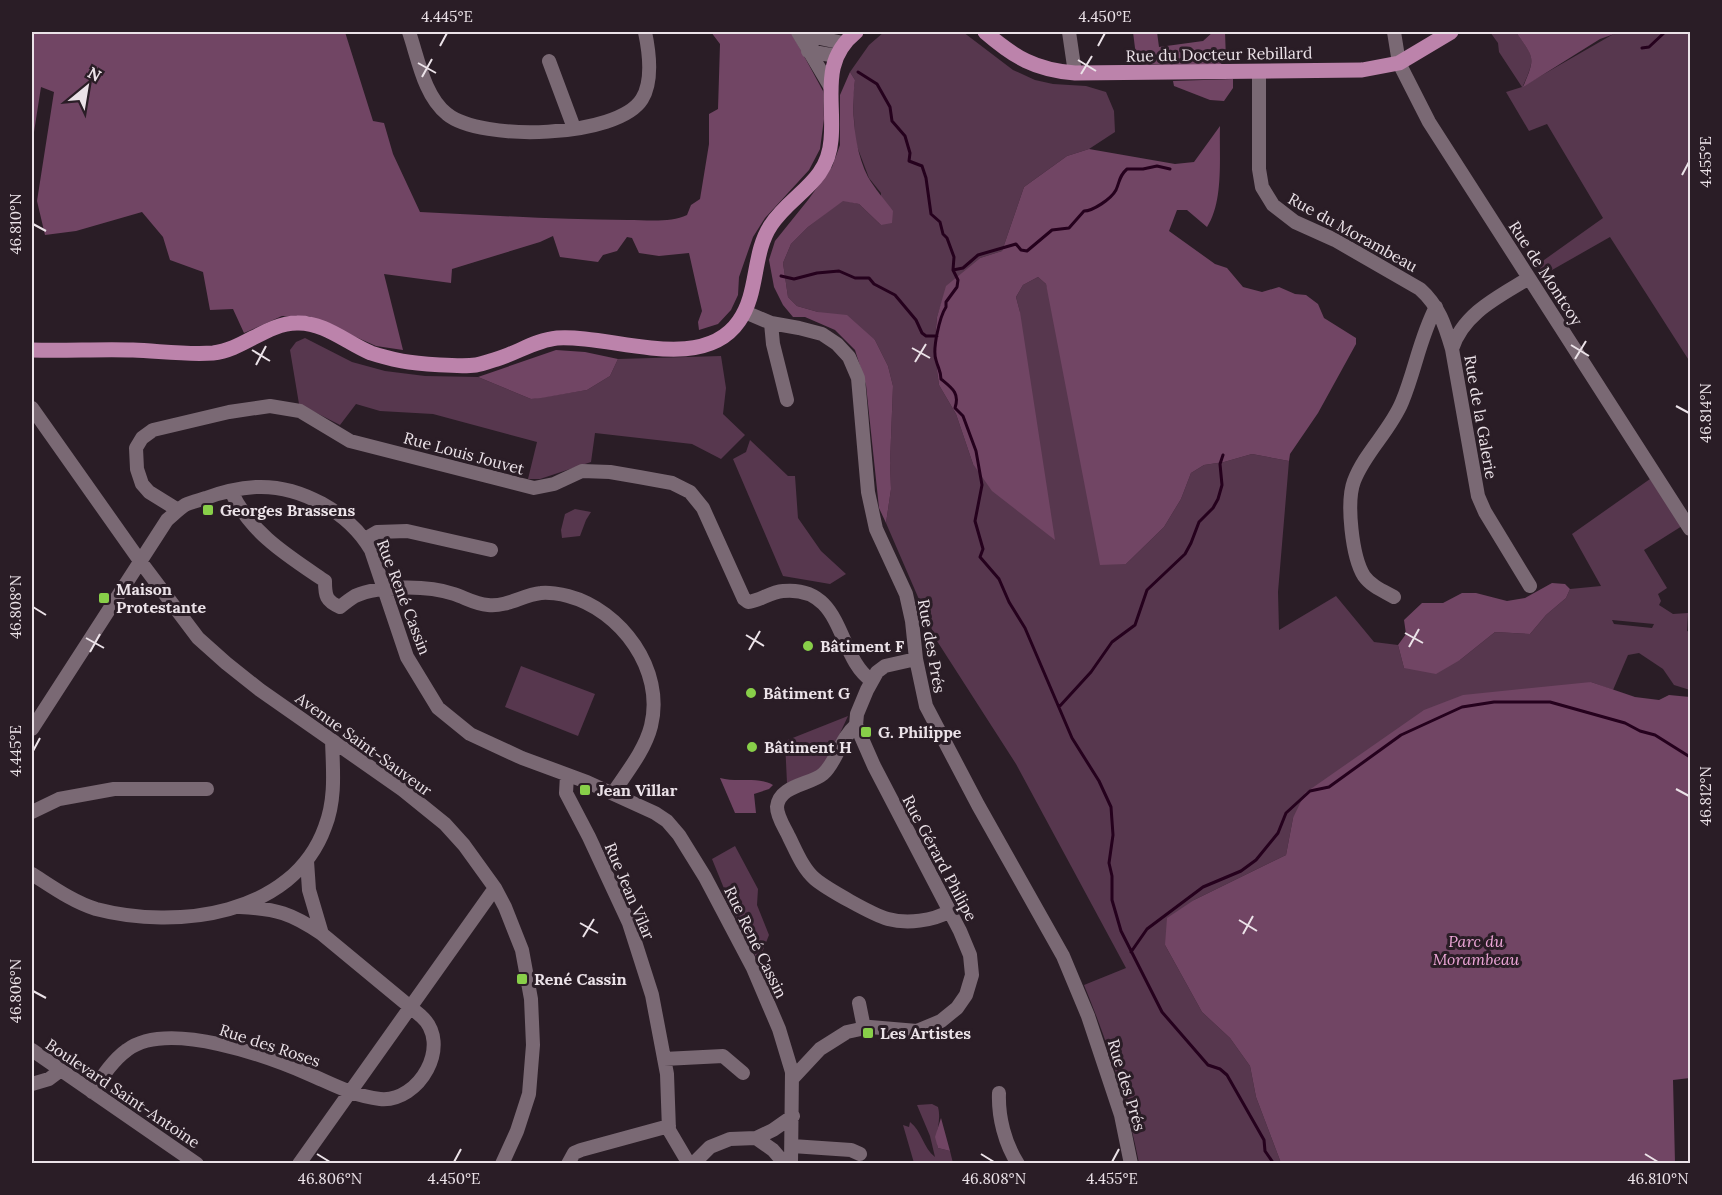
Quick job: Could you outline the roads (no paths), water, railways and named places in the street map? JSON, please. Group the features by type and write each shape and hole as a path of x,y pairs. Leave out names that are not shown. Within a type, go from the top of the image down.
{"main road":[{"path":"32,351 128,350 212,353 231,349 278,326 298,323 315,326 371,353 402,361 476,365 500,358 540,341 557,338 579,338 689,349 709,344 731,332 745,312 770,226 815,181 829,155 831,88 840,50 856,32"},
{"name":"Rue du Docteur Rebillard","path":"985,32 1009,52 1032,65 1074,74 1362,70 1399,63 1451,32"}],"street":[{"path":"409,32 434,101 459,123 501,132 555,132 620,117 632,110 641,101 649,80 645,32"},
{"path":"798,32 831,88"},
{"path":"1069,32 1074,74"},
{"name":"Rue de Montcoy","path":"1394,32 1399,63 1429,122 1690,529"},
{"path":"808,51 810,34 840,50"},
{"path":"808,51 840,50"},
{"path":"549,61 574,128"},
{"name":"Rue du Morambeau","path":"1259,72 1259,169 1262,187 1273,205 1295,222 1335,240 1420,289 1442,316 1452,349"},
{"name":"Rue de la Galerie","path":"1529,278 1474,314 1460,329 1452,349 1478,496 1485,512 1530,586"},
{"path":"1394,597 1370,583 1358,562 1350,504 1351,493 1359,471 1400,407 1423,337 1436,307"},
{"name":"Rue des Prés","path":"745,312 771,323 822,334 837,344 849,357 858,378 868,492 876,529 906,594 926,706 1063,957 1088,1016 1121,1115 1131,1164"},
{"path":"771,323 773,344 787,400"},
{"name":"Rue Louis Jouvet","path":"178,510 149,492 142,484 137,469 136,448 142,438 153,430 229,412 270,406 300,411 350,441 534,488 554,484 582,471 610,472 672,483 690,492 703,508 744,599 754,602 770,594 784,591 809,595 822,602 833,615 862,673 872,681"},
{"name":"Avenue Saint-Sauveur","path":"32,408 140,561 198,638 260,690 403,790 445,824 464,845 495,888 522,950 531,999 533,1045 529,1094 517,1131 502,1164"},
{"name":"Rue René Cassin","path":"32,729 167,520 178,510 185,505 231,491 254,487 291,491 328,508 364,539 371,550 407,657 438,708 470,734 522,758 613,793 655,813 667,821 684,843 705,877 753,968 779,1029 792,1072 791,1164"},
{"path":"231,491 239,509 257,530 282,552 325,581 325,596 329,602 340,607 354,597 385,589 424,588 453,594 476,604 500,606 542,592 568,596 611,619 632,639 646,668 654,698 651,726 641,751 613,793"},
{"path":"364,539 377,532 407,531 491,550"},
{"path":"916,659 885,666 877,672 857,714 856,725 847,733 823,774 787,792 780,799 777,808 802,862 815,880 888,919 914,921 939,917 950,911"},
{"name":"Rue Gérard Philipe","path":"792,1079 820,1049 847,1032 881,1027 916,1031 941,1021 957,1008 966,995 972,975 970,955 950,911 874,766 856,725"},
{"path":"32,874 59,891 94,908 134,916 181,918 238,907 273,890 307,861 325,828 332,801 332,741"},
{"name":"Rue Jean Vilar","path":"567,775 566,793 590,837 629,923 652,995 667,1074 669,1130 691,1164"},
{"path":"32,812 59,799 114,789 207,789"},
{"path":"307,861 309,890 322,934"},
{"path":"299,1164 495,888"},
{"name":"Rue des Roses","path":"93,1092 113,1063 128,1049 140,1043 173,1038 220,1044 312,1075 349,1092 381,1099 396,1098 418,1083 430,1064 436,1045 425,1019 322,934 300,919 266,908 238,907"},
{"path":"859,1003 864,1028"},
{"name":"Boulevard Saint-Antoine","path":"32,1050 197,1164"},
{"path":"664,1059 723,1056 743,1073"},
{"path":"32,1084 49,1079 61,1070"},
{"path":"999,1093 1004,1134 1011,1154 1018,1164"},
{"path":"691,1164 710,1147 730,1139 756,1138 773,1130 793,1116"},
{"path":"568,1164 574,1153 669,1126"},
{"path":"756,1138 773,1150 785,1164"},
{"path":"792,1146 851,1150 860,1154"}],"waterway":[{"path":"1642,48 1649,47 1665,32"},
{"path":"858,72 877,84 890,107 892,121 905,136 910,153 909,161 922,166 931,214 940,222 954,257 953,270 958,280 957,287 946,302 937,333 935,355 941,379 952,388 956,395 955,408 963,416 976,451 982,485 975,521 983,549 980,557 999,579 1009,602 1025,628 1072,738 1099,781 1111,807 1113,835 1109,863 1112,876 1112,900 1121,931 1162,1012 1208,1065 1220,1069 1227,1075 1264,1140 1265,1151 1274,1164"},
{"path":"953,270 963,268 978,255 1016,244 1021,250 1027,251 1052,230 1069,228 1084,211 1097,207 1110,197 1127,169 1157,166 1170,169"},
{"path":"781,276 794,279 817,273 839,271 855,278 869,278 874,284 895,295 916,320 922,333 926,336 937,336"},
{"path":"1059,707 1091,672 1112,642 1135,625 1147,590 1185,554 1199,522 1213,508 1218,499 1222,485 1220,464 1223,455"},
{"path":"1131,952 1147,929 1203,887 1241,871 1256,860 1278,833 1286,813 1310,791 1329,787 1401,735 1462,707 1494,702 1550,702 1625,723 1640,731 1655,735 1690,757"}],"place":[{"name":"Georges Brassens","path":"208,510"},
{"name":"Maison Protestante","path":"104,598"},
{"name":"Bâtiment F","path":"808,646"},
{"name":"Bâtiment G","path":"751,693"},
{"name":"G. Philippe","path":"866,732"},
{"name":"Bâtiment H","path":"752,747"},
{"name":"Jean Villar","path":"585,790"},
{"name":"René Cassin","path":"522,979"},
{"name":"Les Artistes","path":"868,1033"}],"park label":[{"name":"Parc du Morambeau","path":"1476,950"}]}
